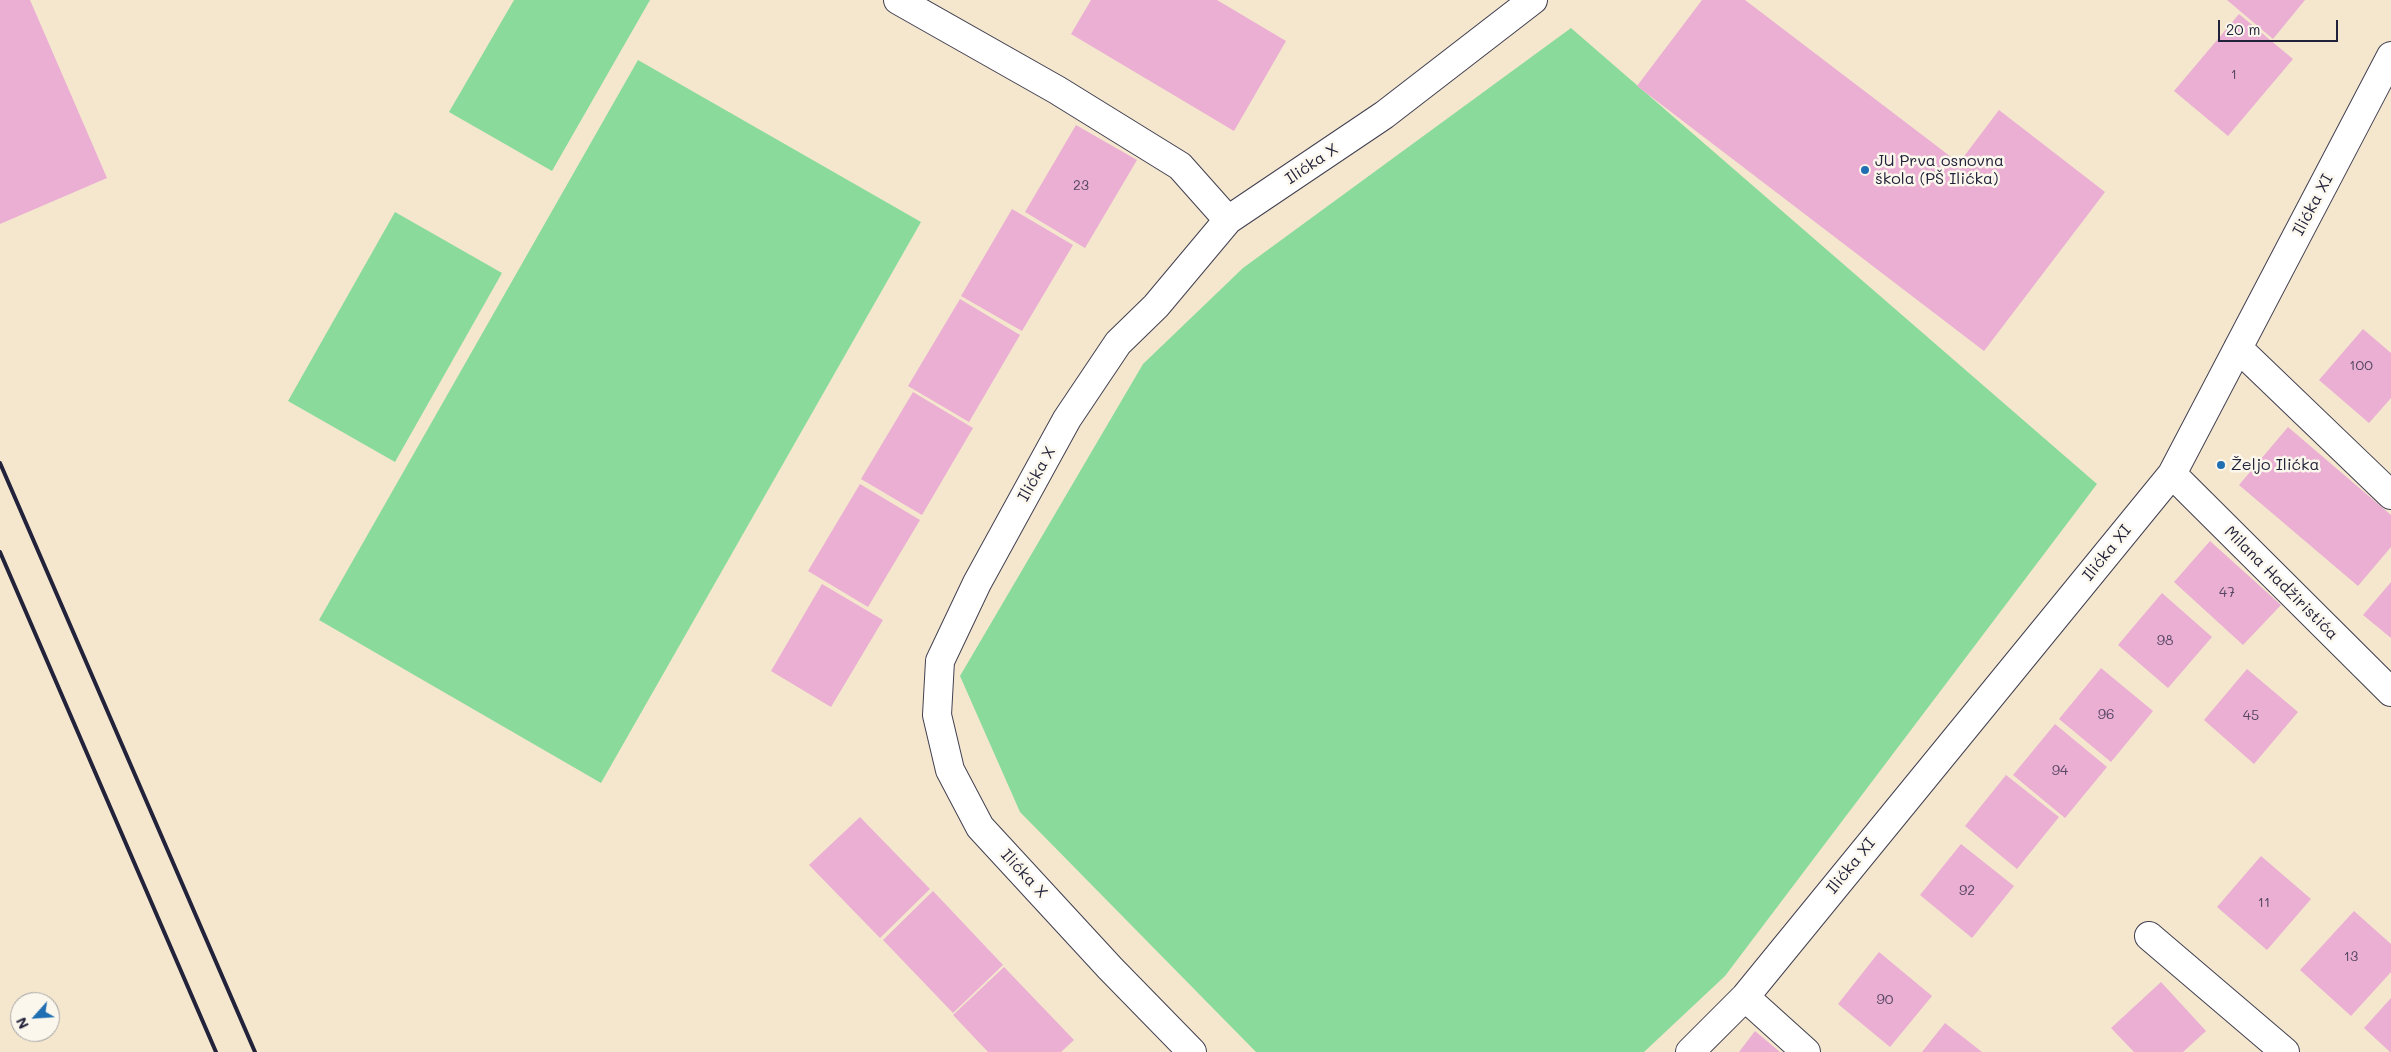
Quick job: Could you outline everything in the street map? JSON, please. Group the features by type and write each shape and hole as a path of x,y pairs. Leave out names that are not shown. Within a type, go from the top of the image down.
{"street":[{"path":"898,0 1057,90 1180,166 1228,220"},
{"name":"Ilićka X","path":"1192,1052 1110,968 980,827 950,770 937,715 940,660 977,583 1067,419 1118,344 1156,306 1228,220 1384,115 1533,0"},
{"name":"Ilićka XI","path":"1690,1052 1745,997 2172,474 2391,56"},
{"path":"2238,348 2391,495"},
{"name":"Milana Hadžiristića","path":"2172,474 2391,692"},
{"path":"2149,936 2285,1052"},
{"path":"1745,997 1806,1052"}],"green space":[{"path":"514,0 650,0 552,171 449,112"},
{"path":"1571,28 2097,484 1725,976 1644,1052 1256,1052 1020,812 960,676 1143,364 1243,268"},
{"path":"638,60 921,222 601,783 319,620"},
{"path":"395,212 502,273 395,462 288,401"}],"building":[{"path":"0,0 30,0 107,178 0,224"},
{"path":"1091,0 1217,0 1286,41 1234,131 1071,34"},
{"path":"1702,0 1745,0 1959,163 1999,110 2105,192 1984,351 1637,86"},
{"path":"2227,0 2305,0 2273,39"},
{"path":"2239,14 2293,59 2228,136 2174,91"},
{"path":"1076,125 1137,160 1085,248 1025,212"},
{"path":"1012,209 1073,245 1022,331 961,296"},
{"path":"960,299 1020,335 969,422 908,386"},
{"path":"2363,329 2391,353 2391,398 2369,423 2319,380"},
{"path":"913,392 973,428 922,515 861,479"},
{"path":"2288,427 2391,515 2391,547 2358,586 2239,485"},
{"path":"860,484 920,520 868,607 808,571"},
{"path":"2210,541 2281,605 2243,645 2174,582"},
{"path":"2391,582 2391,638 2363,615"},
{"path":"822,584 883,620 831,707 771,671"},
{"path":"2162,593 2212,637 2168,688 2118,645"},
{"path":"2101,668 2153,711 2111,762 2059,719"},
{"path":"2247,669 2298,712 2254,764 2204,720"},
{"path":"2055,724 2107,767 2065,818 2013,775"},
{"path":"2006,775 2059,817 2017,869 1965,826"},
{"path":"860,817 930,889 880,938 809,865"},
{"path":"1961,844 2014,886 1972,938 1920,895"},
{"path":"2261,856 2311,899 2267,950 2217,907"},
{"path":"933,891 1003,965 953,1013 883,940"},
{"path":"2354,911 2391,944 2391,972 2351,1016 2300,970"},
{"path":"1879,952 1932,996 1890,1047 1838,1004"},
{"path":"1004,967 1074,1040 1061,1052 988,1052 953,1015"},
{"path":"2161,982 2206,1031 2183,1052 2134,1052 2111,1028"},
{"path":"2391,998 2391,1052 2390,1052 2364,1028"},
{"path":"1945,1023 1982,1052 1922,1052"},
{"path":"1755,1031 1780,1052 1739,1052"}],"railway":[{"path":"0,463 255,1052"},
{"path":"0,552 216,1052"}],"place":[{"name":"JU Prva osnovna škola (PŠ Ilićka)","path":"1865,170"},
{"name":"Željo Ilićka","path":"2221,465"}]}
